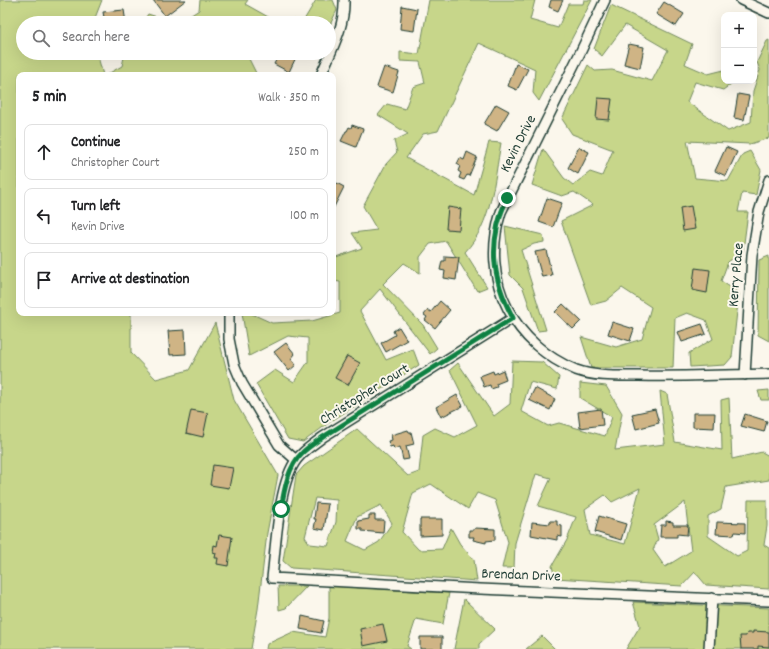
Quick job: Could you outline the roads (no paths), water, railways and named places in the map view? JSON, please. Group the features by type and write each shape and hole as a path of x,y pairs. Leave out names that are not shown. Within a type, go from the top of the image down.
{"street":[{"path":"336,40 341,28 344,0"},
{"name":"Kevin Drive","path":"604,0 578,57 507,198 498,222 494,249 494,263 503,299 519,328 549,355 578,370 614,376 769,374"},
{"path":"741,0 769,13"},
{"path":"322,72 327,60"},
{"name":"Kerry Place","path":"745,374 752,255 760,212 769,180"},
{"path":"229,316 229,339 234,364 242,383 279,445 296,460"},
{"name":"Christopher Court","path":"272,578 285,488 296,460 302,453 323,437 513,318"},
{"name":"Brendan Drive","path":"272,578 480,589 769,601"},
{"path":"709,649 712,598"}]}
